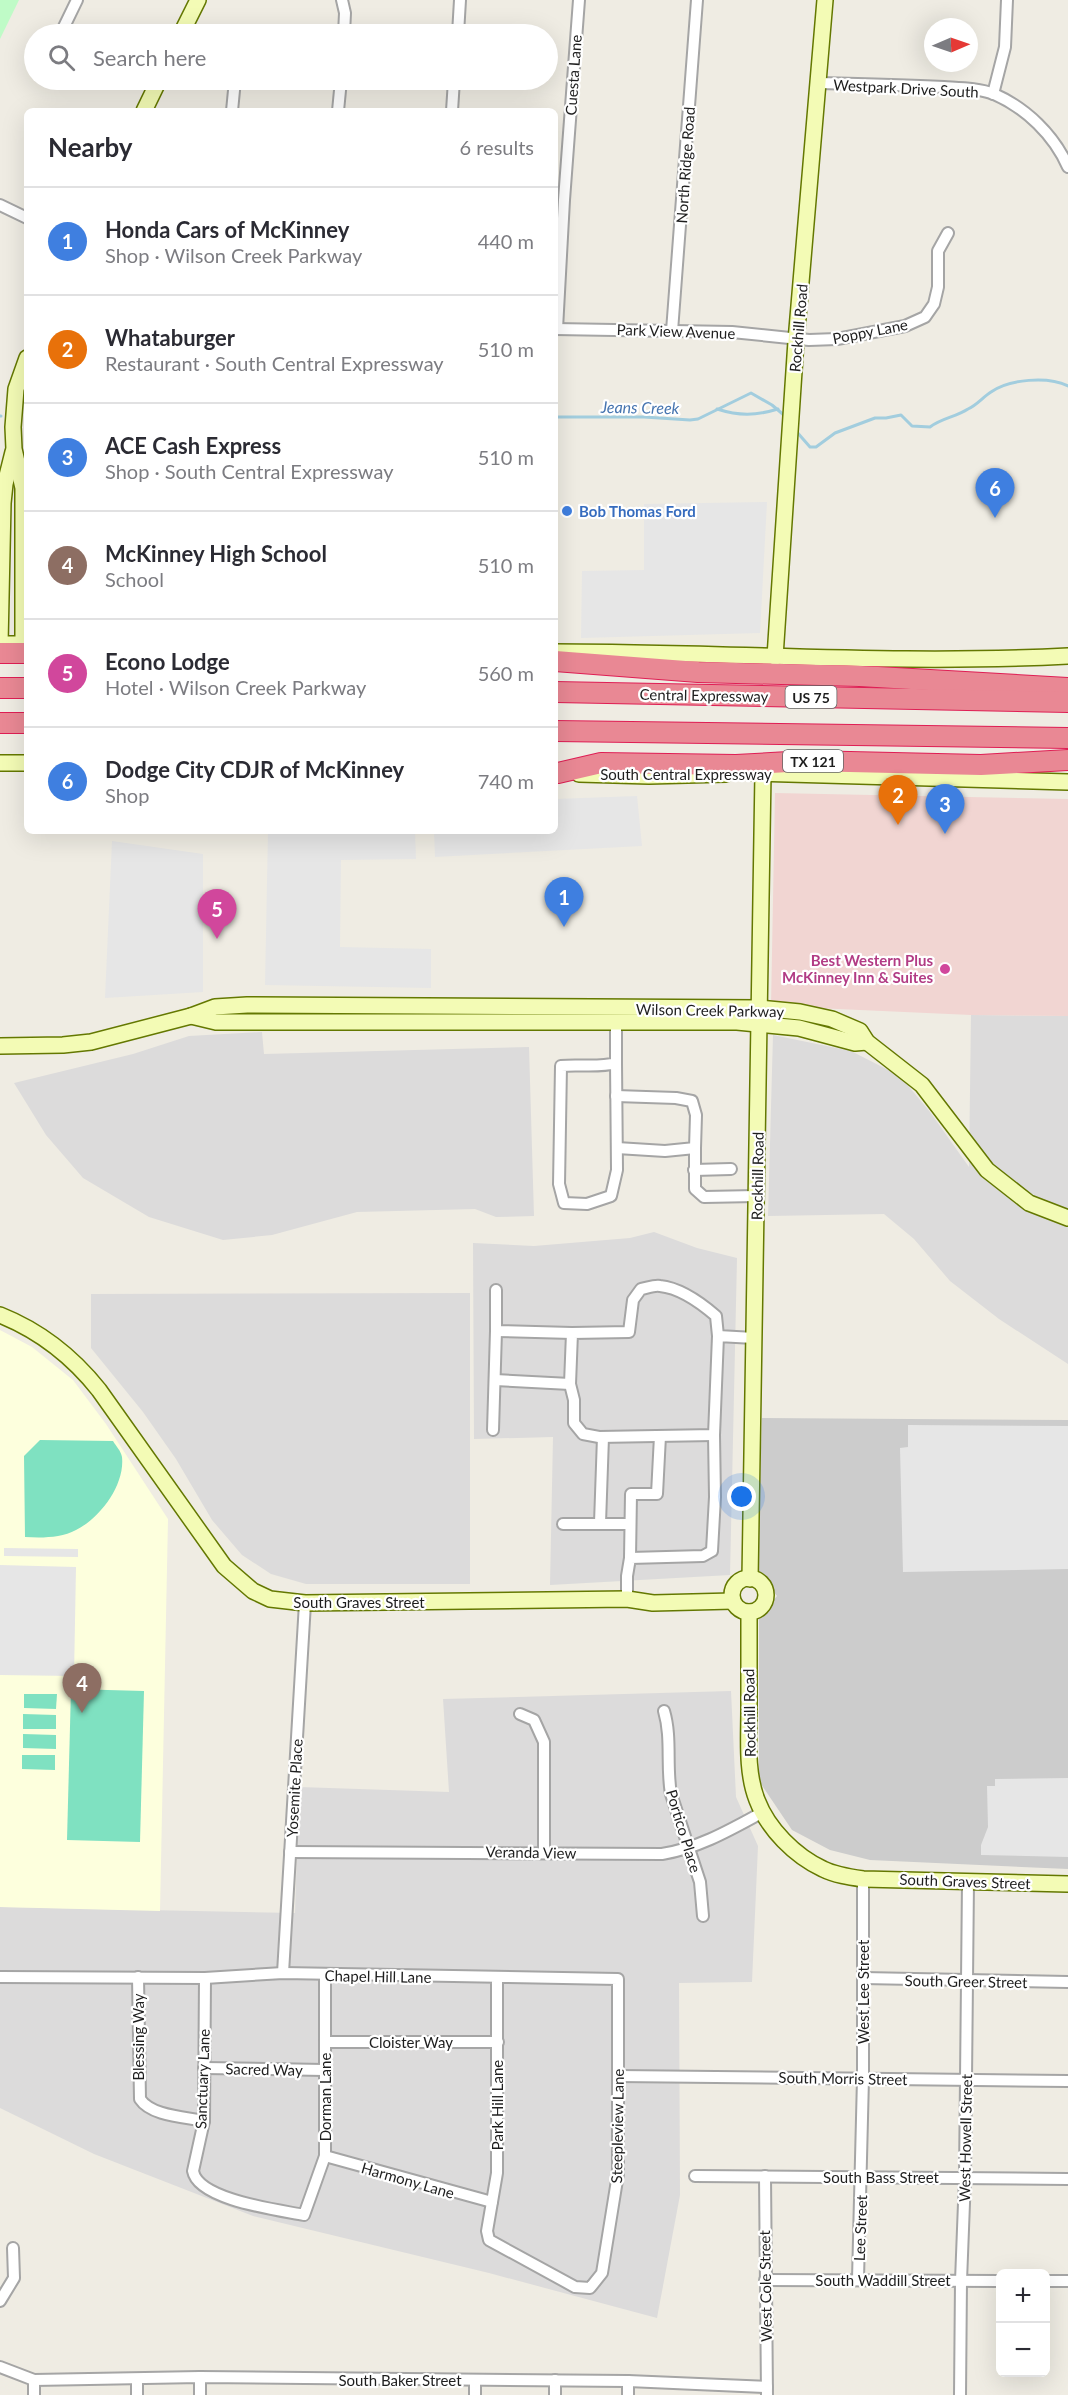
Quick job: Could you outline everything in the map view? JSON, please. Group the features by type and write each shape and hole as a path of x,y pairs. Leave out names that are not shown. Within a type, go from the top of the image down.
{"highway":[{"path":"0,652 24,647"},
{"path":"558,661 698,672 860,676 1068,688"},
{"path":"0,688 24,688"},
{"name":"Central Expressway","path":"558,692 1068,702"},
{"path":"0,723 24,723"},
{"path":"558,731 1068,738"},
{"name":"TX 121","path":"558,773 601,763 736,765 806,760 981,765 1068,760"}],"street":[{"path":"67,24 77,0"},
{"path":"186,24 198,0"},
{"path":"342,0 344,24"},
{"path":"459,24 460,0"},
{"name":"Cuesta Lane","path":"558,297 579,0"},
{"name":"North Ridge Road","path":"672,331 697,0"},
{"name":"Rockhill Road","path":"775,657 796,340 825,0"},
{"path":"993,94 1005,47 1008,0"},
{"name":"Westpark Drive South","path":"819,83 934,87 993,94 1023,111 1042,128 1068,167"},
{"path":"145,108 153,90"},
{"path":"232,108 234,90"},
{"path":"338,108 340,90"},
{"path":"452,108 453,90"},
{"path":"0,205 24,217"},
{"name":"Poppy Lane","path":"796,340 848,337 904,326 925,317 932,309 937,297 938,251 948,233"},
{"name":"Park View Avenue","path":"558,329 732,332 796,340"},
{"path":"24,366 16,389 14,407 14,449 23,488 24,516"},
{"path":"14,449 5,484 0,644 24,647"},
{"path":"3,545 24,545"},
{"path":"558,652 775,657 1016,658 1068,656"},
{"path":"0,763 24,763"},
{"name":"South Central Expressway","path":"558,773 649,776 763,773 1068,782"},
{"name":"Rockhill Road","path":"750,1579 763,773"},
{"name":"Wilson Creek Parkway","path":"0,1046 91,1042 191,1016 215,1007 247,1005 759,1015 855,1043 867,1042 922,1085 987,1170 1029,1203 1068,1218"},
{"name":"Wilson Creek Parkway","path":"191,1016 216,1022 616,1021 759,1015"},
{"path":"616,1021 617,1170 611,1196 587,1204 564,1203 559,1184 561,1066 577,1064 605,1066 616,1063"},
{"path":"616,1096 676,1098 692,1101 696,1115 695,1189 704,1197 756,1196"},
{"path":"617,1148 665,1151 695,1148"},
{"path":"694,1170 732,1169"},
{"path":"496,1331 629,1332 633,1300 641,1290 660,1286 677,1291 706,1307 716,1316 718,1336 712,1551 703,1556 630,1558"},
{"path":"493,1430 496,1290"},
{"name":"South Graves Street","path":"0,1315 50,1341 87,1375 224,1566 253,1591 270,1599 305,1603 629,1599 652,1593 733,1596"},
{"path":"572,1333 570,1384 574,1400 574,1423 583,1434 603,1437 714,1435"},
{"path":"718,1336 754,1338"},
{"path":"495,1380 570,1384"},
{"path":"629,1599 627,1576 630,1558 631,1494 657,1494 660,1436"},
{"path":"600,1524 603,1437"},
{"path":"563,1524 630,1524"},
{"path":"750,1579 761,1584 765,1594 760,1607 749,1612 739,1609 733,1596 737,1583 750,1579"},
{"name":"Yosemite Place","path":"283,1973 305,1603"},
{"name":"Rockhill Road","path":"749,1612 749,1755 752,1780 763,1812 779,1835 805,1858 822,1869 843,1876 863,1879"},
{"name":"Portico Place","path":"664,1711 668,1731 670,1794 700,1882 703,1916"},
{"path":"520,1714 534,1720 544,1742 544,1852"},
{"name":"Veranda View","path":"290,1852 662,1854 688,1849 712,1840 763,1812"},
{"name":"South Graves Street","path":"863,1879 1068,1884"},
{"name":"West Lee Street","path":"861,2177 863,1879"},
{"name":"West Howell Street","path":"960,2395 968,1882"},
{"name":"Chapel Hill Lane","path":"0,1977 205,1978 283,1973 325,1976 618,1979"},
{"name":"Dorman Lane","path":"304,2215 325,2156 325,1976"},
{"name":"Blessing Way","path":"138,1977 140,2099 144,2106 152,2110 204,2121"},
{"name":"Sanctuary Lane","path":"205,1978 204,2121 193,2171 194,2178 201,2186 242,2203 304,2215"},
{"name":"Park Hill Lane","path":"487,2231 497,2173 497,1978"},
{"name":"South Greer Street","path":"863,1978 966,1982 1068,1982"},
{"name":"Steepleview Lane","path":"487,2231 489,2240 575,2287 590,2288 602,2273 618,2174 618,1979"},
{"name":"Cloister Way","path":"325,2042 498,2042"},
{"name":"Sacred Way","path":"204,2068 324,2070"},
{"name":"South Morris Street","path":"618,2076 1068,2081"},
{"name":"Harmony Lane","path":"325,2156 492,2202"},
{"name":"South Bass Street","path":"695,2176 1068,2179"},
{"name":"West Cole Street","path":"765,2176 767,2391"},
{"name":"Lee Street","path":"858,2279 861,2177"},
{"path":"0,2301 14,2278 13,2248"},
{"name":"South Waddill Street","path":"765,2280 996,2281"},
{"path":"1050,2281 1068,2281"},
{"path":"0,2367 34,2380 34,2395"},
{"path":"200,2377 200,2395"},
{"name":"South Baker Street","path":"34,2380 200,2377 628,2381 767,2391"},
{"path":"137,2379 137,2395"},
{"path":"475,2380 475,2395"},
{"path":"555,2380 555,2395"},
{"path":"628,2381 628,2395"}],"shaded area":[{"path":"767,502 760,633 581,638 582,571 644,570 644,504"},
{"path":"775,793 1068,799 1068,1016 971,1015 771,1006"},
{"path":"637,796 642,846 435,857 434,834 558,834 558,799"},
{"path":"268,834 415,834 416,859 341,860 340,947 431,949 431,988 265,985"},
{"path":"112,841 203,854 203,992 105,998"},
{"path":"971,1015 1068,1016 1068,1364 999,1319 950,1281 914,1239 884,1214 768,1216 773,1035 851,1051 900,1076 930,1112 969,1167"},
{"path":"262,1032 264,1054 529,1047 534,1216 496,1217 475,1209 357,1212 272,1235 223,1240 149,1217 83,1178 46,1135 14,1083 133,1054 189,1036"},
{"path":"654,1232 697,1248 737,1258 730,1575 550,1585 553,1437 474,1439 473,1243 534,1246 630,1238"},
{"path":"470,1293 470,1584 306,1584 271,1574 242,1555 212,1520 176,1459 143,1412 91,1348 91,1294"},
{"path":"0,1330 32,1347 73,1380 106,1424 168,1519 160,1911 0,1907"},
{"path":"762,1418 1068,1420 1068,1869 870,1860 830,1850 792,1830 759,1781 759,1618 777,1596 757,1571"},
{"path":"908,1425 1068,1426 1068,1569 903,1572 900,1448 908,1447"},
{"path":"4,1548 78,1549 78,1557 4,1556"},
{"path":"0,1565 76,1567 74,1676 0,1675"},
{"path":"731,1691 736,1797 758,1846 752,1982 679,1983 680,2195 657,2318 489,2273 253,2216 94,2154 0,2108 0,1907 295,1913 299,1787 449,1792 443,1699"},
{"path":"1068,1778 1068,1857 981,1855 981,1845 988,1827 987,1786 995,1786 995,1779"}],"green space":[{"path":"0,0 19,0 0,39"},
{"path":"40,1440 113,1441 122,1457 122,1468 109,1500 85,1525 58,1536 25,1537 24,1456"},
{"path":"71,1689 144,1691 140,1842 67,1840"},
{"path":"24,1694 57,1694 56,1709 24,1708"},
{"path":"23,1714 56,1715 56,1729 23,1729"},
{"path":"23,1734 56,1735 56,1749 23,1748"},
{"path":"22,1755 55,1755 55,1770 22,1769"}],"waterway":[{"name":"Jeans Creek","path":"796,431 810,447 816,447 835,433 875,418 901,415 912,426 930,427 963,412 991,392 1008,384 1040,380 1068,386"},
{"name":"Jeans Creek","path":"558,417 644,417 690,420 698,419 751,393 772,405 785,416"},
{"path":"717,409 747,414 778,409"}],"place":[{"name":"Bob Thomas Ford","path":"567,511"},
{"name":"Dodge City CDJR of McKinney","path":"995,518"},
{"name":"Whataburger","path":"898,825"},
{"name":"ACE Cash Express","path":"945,834"},
{"name":"Honda Cars of McKinney","path":"564,927"},
{"name":"Econo Lodge","path":"217,939"},
{"name":"Best Western Plus McKinney Inn & Suites","path":"945,969"},
{"name":"McKinney High School","path":"82,1713"}]}
